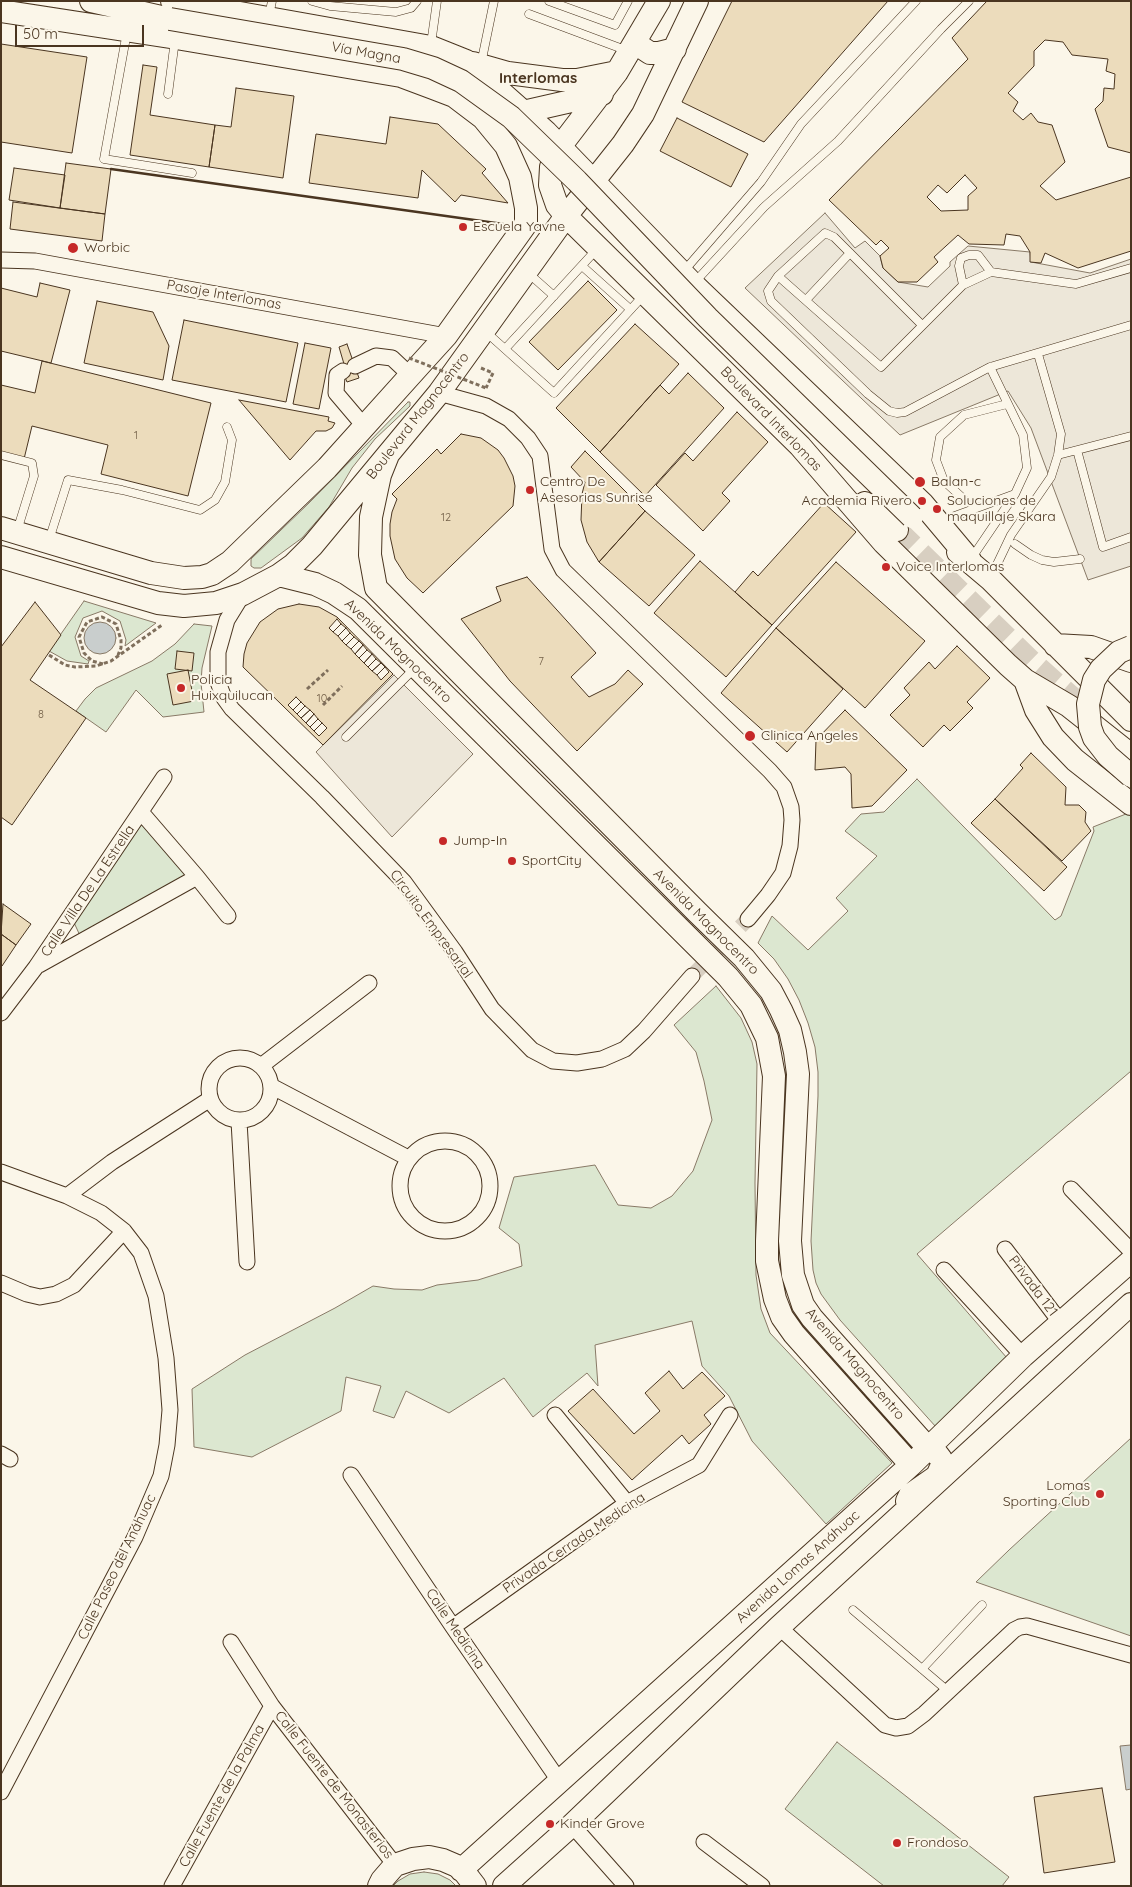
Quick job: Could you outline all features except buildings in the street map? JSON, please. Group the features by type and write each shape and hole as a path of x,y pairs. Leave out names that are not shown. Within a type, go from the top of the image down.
{"main road":[{"name":"Vía Magna","path":"91,1 403,59 433,68 461,81 511,117 585,181"},
{"path":"560,146 602,94 659,1"},
{"name":"Boulevard Magnocentro","path":"1,557 158,603 184,606 204,605 243,594 279,576 293,565 312,546 438,393 566,216 585,181 644,114 697,1"},
{"name":"Vía Magna","path":"1,11 128,30 171,15 270,10 431,47"},
{"name":"Vía Magna","path":"171,15 401,76 461,102 487,108 523,112 602,94"},
{"name":"Boulevard Interlomas","path":"431,47 474,64 560,146 585,181 708,318 904,524 970,560"},
{"path":"632,47 650,53 660,53 675,49"},
{"path":"474,64 508,73 562,80 577,80 617,72"},
{"name":"Boulevard Magnocentro","path":"9,530 151,573 184,578 202,577 212,574 230,562 326,468 364,426 410,367 446,336 526,224 524,192 514,162 495,131 461,102"},
{"name":"Boulevard Interlomas","path":"560,146 551,167 550,185 557,205 598,248 638,302 800,446 884,543 1025,680 1070,706 1131,755"},
{"name":"Boulevard Interlomas","path":"585,181 923,504 970,560 1131,720"},
{"path":"800,446 904,524"},
{"name":"Avenida Magnocentro","path":"388,455 378,482 370,517 370,555 376,588 744,958 771,991 781,1010 790,1030 798,1074 790,1241 793,1275 803,1305 812,1318 928,1448 938,1455 942,1465 937,1476 910,1495 907,1501 909,1508"},
{"name":"Avenida Magnocentro","path":"279,576 315,584 347,600 358,609 728,976 751,1005 767,1038 774,1076 767,1261 775,1299 782,1317 794,1334 911,1465"},
{"path":"1055,645 1091,647 1131,661"},
{"path":"1131,647 1119,652 1101,669 1094,680 1088,704 1088,715 1094,738 1108,756 1131,776"},
{"name":"Boulevard Interlomas","path":"1025,680 1036,710 1053,737 1075,760 1131,804"},
{"name":"Avenida Lomas Anáhuac","path":"468,1878 560,1782 911,1465 1023,1356 1131,1261"},
{"path":"504,1886 572,1825 779,1627 1131,1304"},
{"path":"379,1886 395,1865 412,1859 430,1857 442,1860 468,1878"}],"street":[{"name":"Pasaje Interlomas","path":"1,260 35,261 446,336"},
{"path":"364,426 336,393 337,375 376,356 392,358 410,367"},
{"path":"438,393 486,406 510,419 528,438 540,456 552,549 563,570 774,775 784,787 791,807 792,820 790,846 783,873 748,919"},
{"name":"Circuito Empresarial","path":"243,594 226,620 218,652 218,682 224,698 232,709 322,797 404,882 455,952 492,1009 532,1050 553,1061 577,1063 602,1059 625,1049 644,1031 692,976"},
{"path":"142,812 164,777"},
{"name":"Calle Villa De La Estrella","path":"1,1013 36,967 142,812 228,916"},
{"name":"Calle Villa De La Estrella","path":"36,967 197,877"},
{"path":"261,1066 369,983"},
{"path":"246,1059 261,1066 268,1075 271,1086 268,1104 256,1116 239,1121 221,1114 210,1099 209,1082 217,1068 230,1060 246,1059"},
{"path":"271,1086 408,1158"},
{"path":"67,1196 112,1162 210,1099"},
{"path":"239,1121 247,1262"},
{"path":"451,1141 473,1150 488,1169 491,1192 481,1214 463,1229 439,1232 416,1223 402,1204 399,1180 408,1158 427,1144 451,1141"},
{"name":"Calle Paseo del Anáhuac","path":"1,1172 67,1196 101,1213 124,1231 141,1253 156,1296 166,1358 170,1410 167,1445 161,1476 135,1537 1,1792"},
{"path":"1071,1189 1131,1251"},
{"path":"1,1283 27,1294 40,1297 56,1294 74,1285 124,1231"},
{"name":"Privada 121","path":"1004,1249 1060,1323"},
{"path":"944,1270 1023,1356"},
{"path":"555,1415 627,1503"},
{"name":"Privada Cerrada Medicina","path":"453,1627 627,1503 699,1465 730,1415"},
{"name":"Calle Medicina","path":"351,1474 453,1627 560,1782"},
{"path":"779,1627 885,1725 896,1728 908,1726 949,1692 1020,1626 1035,1628 1131,1655"},
{"name":"Calle Fuente de Monasterios","path":"231,1642 272,1706 395,1865"},
{"name":"Calle Fuente de la Palma","path":"172,1886 272,1706"},
{"path":"572,1825 626,1886"},
{"path":"704,1842 762,1886"}],"lane":[{"path":"312,1 330,6 396,12 410,8 417,1"},
{"path":"431,47 437,1"},
{"path":"474,64 494,1"},
{"path":"549,1 615,25 628,1"},
{"path":"688,278 761,182 802,124 916,1"},
{"path":"688,278 838,141 941,28 969,1"},
{"path":"529,14 632,47"},
{"path":"168,94 171,15"},
{"path":"128,30 104,159 192,173"},
{"path":"922,325 850,253 834,238 825,234 778,276 768,291 771,302 868,394 889,410 897,413 904,412 990,367 1131,325"},
{"path":"506,349 598,248"},
{"path":"806,300 850,253"},
{"path":"963,285 958,266 961,258 969,255 978,255 991,272"},
{"path":"484,330 554,393 638,302 582,266"},
{"path":"778,276 881,367 963,285 991,272 1076,284 1131,268"},
{"path":"526,271 554,296"},
{"path":"990,580 1011,534 1051,477 1058,455 1061,434 1038,354"},
{"path":"970,560 1015,494 1027,468 1023,434 990,367"},
{"path":"966,501 944,481 936,460 940,437 964,415 1007,404"},
{"path":"48,542 68,480 122,490 200,510 215,500 225,482 232,440 227,427"},
{"path":"1058,455 1131,436"},
{"path":"1077,450 1103,547 1131,537"},
{"path":"1,455 32,463 34,476 9,530"},
{"path":"939,522 1015,494"},
{"path":"1015,544 1030,555 1042,560 1054,562 1080,559"},
{"path":"346,737 417,667"},
{"path":"922,1669 982,1605"},
{"path":"853,1610 949,1692"}],"path":[{"path":"410,367 486,388 493,373 476,366"},
{"path":"469,382 472,374"},
{"path":"104,664 92,661 84,653 79,637 86,622 102,617 116,624 121,640 121,648 116,657"},
{"path":"48,655 65,665 75,667 104,664 162,625"},
{"path":"307,689 328,670"},
{"path":"323,705 342,686"}],"green space":[{"path":"410,402 410,406 375,439 352,468 329,507 302,538 261,568 251,566 251,559"},
{"path":"84,601 156,623 125,646 126,640 120,621 102,611 83,618 75,637 81,656 89,661 88,664 67,661 49,651"},
{"path":"194,624 212,626 202,668 201,683 204,712 163,717 136,690 106,732 76,711 96,688 152,661 175,644"},
{"path":"917,779 1055,920 1061,916 1094,831 1093,827 1131,812 1131,1071 917,1254 1007,1358 936,1427 840,1320 821,1294 816,1283 811,1241 818,1096 815,1047 799,1000 788,979 774,959 758,943 772,916 808,950 848,911 836,898 877,856 845,831 861,814 884,812"},
{"path":"142,812 197,877 82,940 71,916"},
{"path":"716,986 741,1018 752,1042 757,1064 756,1275 761,1309 770,1333 892,1463 826,1524 752,1441 729,1396 702,1366 692,1321 595,1345 598,1386 587,1373 533,1417 504,1378 449,1413 406,1391 394,1418 373,1411 381,1386 346,1377 341,1411 252,1457 194,1447 192,1389 245,1355 373,1286 422,1290 437,1285 478,1280 522,1266 519,1244 499,1228 514,1177 595,1165 618,1205 651,1208 672,1196 693,1171 712,1120 696,1052 674,1025"},
{"name":"Lomas Sporting Club","path":"1131,1438 1131,1636 976,1582 1009,1550"},
{"name":"Frondoso","path":"837,1742 1009,1877 1002,1886 884,1886 785,1809"},
{"path":"424,1872 438,1874 450,1880 456,1886 393,1886 410,1874"}],"shaded area":[{"path":"825,213 855,248 865,241 880,256 883,268 898,282 928,287 950,266 950,262 968,246 1030,252 1031,262 1090,273 1131,259 1131,566 1088,580 1031,428 1008,391 900,435 745,288"},
{"path":"100,622 111,627 116,638 111,649 100,654 89,649 84,638 89,627"},
{"path":"394,675 473,754 392,837 316,752"},
{"path":"1131,1745 1131,1789 1126,1790 1120,1746"}],"tunnel":[{"path":"897,530 1032,662 1083,707"},
{"path":"692,976 748,919"}],"wall":[{"path":"111,169 503,224"}],"place":[{"name":"Escuela Yavne","path":"463,227"},
{"name":"Worbic","path":"73,248"},
{"name":"Balan-c","path":"920,482"},
{"name":"Centro De Asesorias Sunrise","path":"530,490"},
{"name":"Academia Rivero","path":"922,501"},
{"name":"Soluciones de maquillaje Skara","path":"937,509"},
{"name":"Voice Interlomas","path":"886,567"},
{"name":"Policia Huixquilucan","path":"181,688"},
{"name":"Clinica Angeles","path":"750,736"},
{"name":"Jump-In","path":"443,841"},
{"name":"SportCity","path":"512,861"},
{"name":"Lomas Sporting Club","path":"1100,1494"},
{"name":"Kinder Grove","path":"550,1824"},
{"name":"Frondoso","path":"897,1843"}],"district":[{"name":"Interlomas","path":"538,78"}]}
